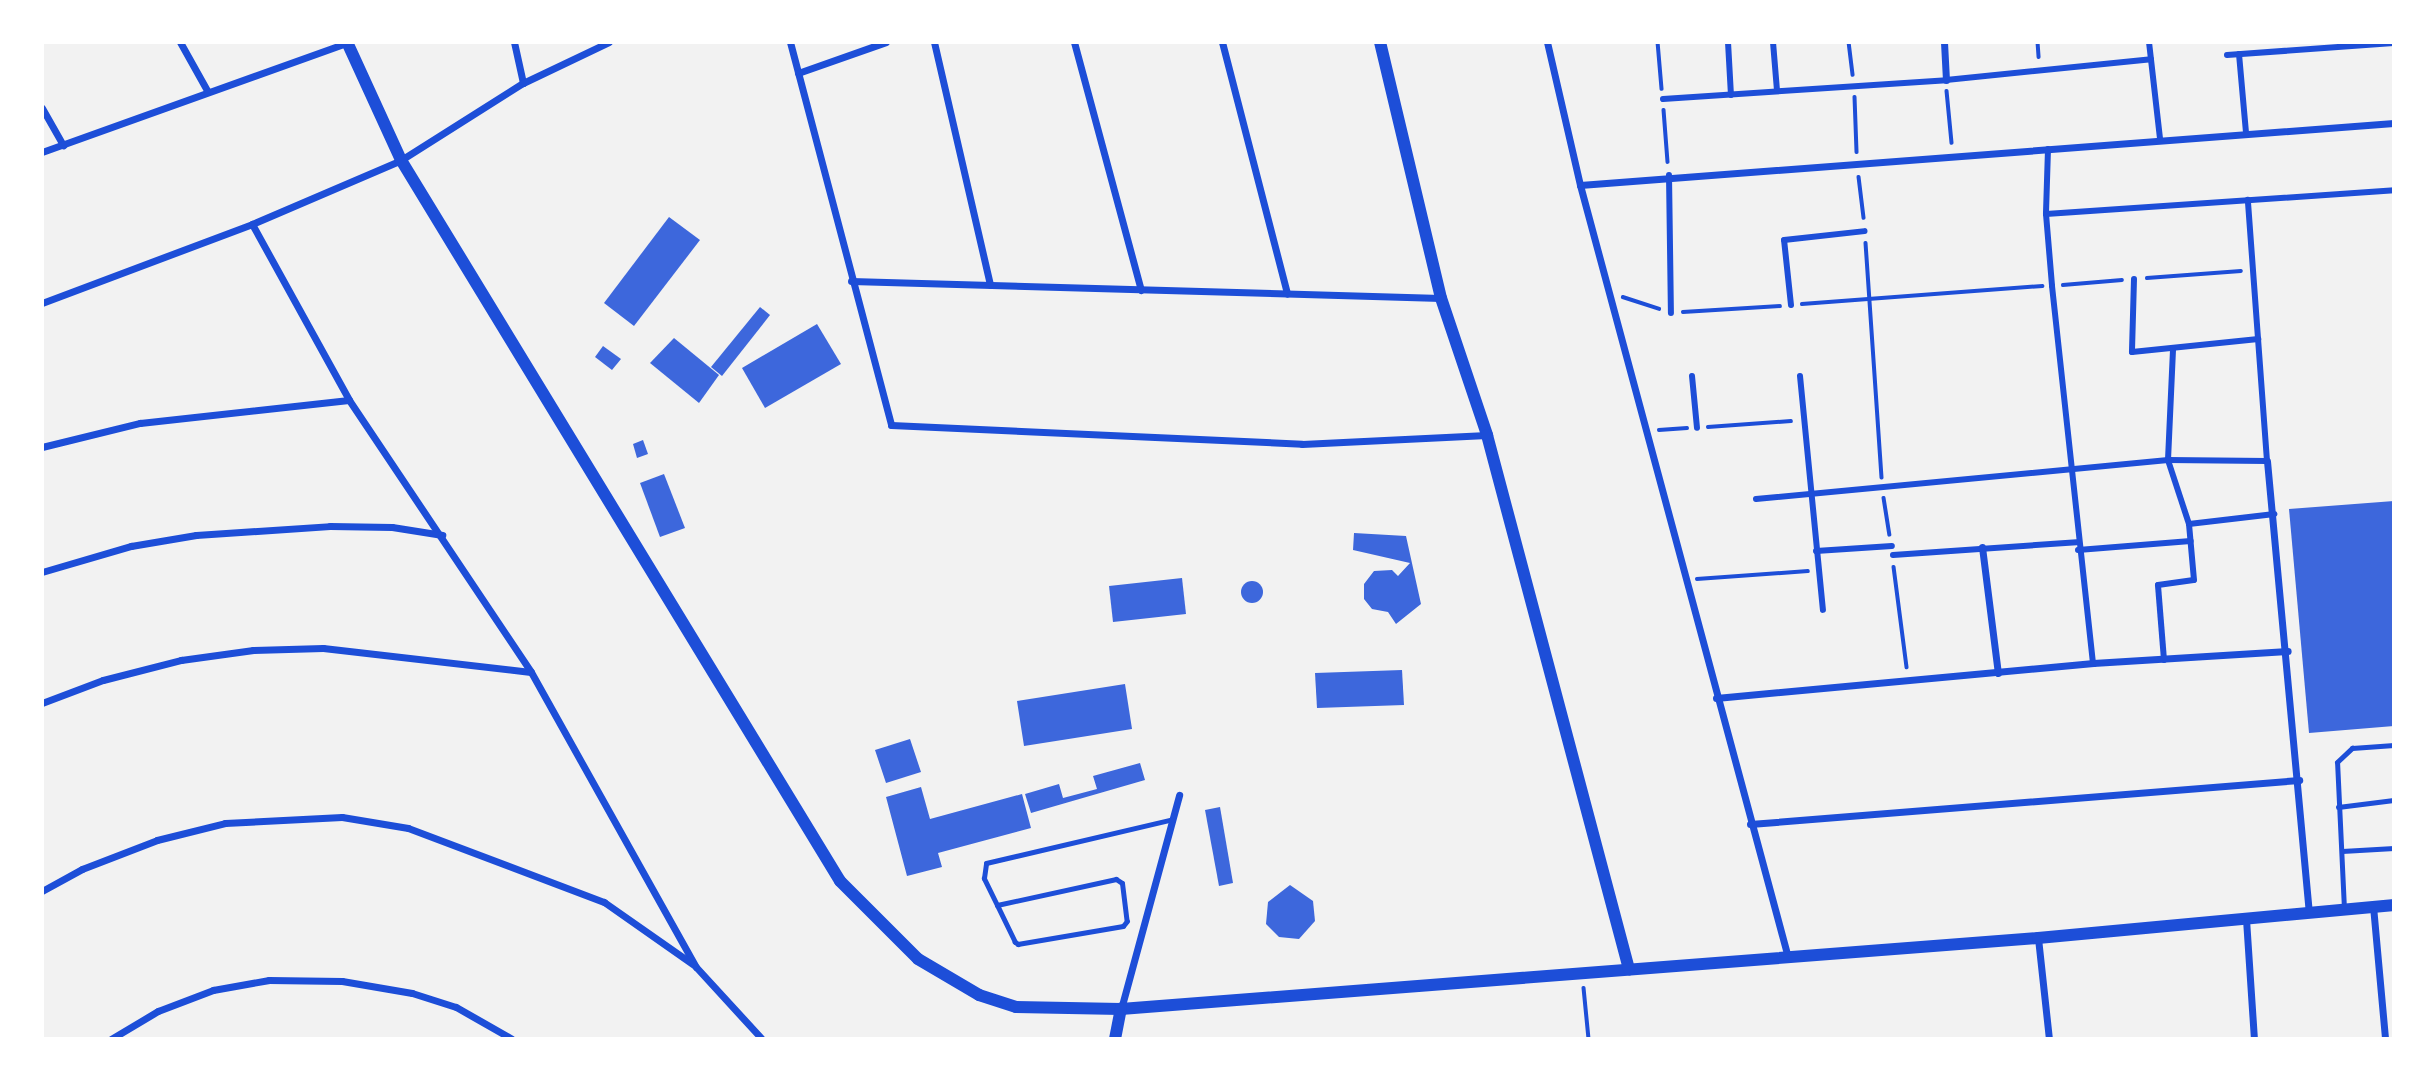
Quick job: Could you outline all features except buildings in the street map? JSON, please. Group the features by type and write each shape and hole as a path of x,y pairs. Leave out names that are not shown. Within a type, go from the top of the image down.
{"street":[{"path":"180,42 208,92"},
{"path":"42,152 347,42 401,160 840,881 869,915 918,959 979,995 1016,1007 1121,1009 1787,954 2038,938 2394,905"},
{"path":"513,42 523,83"},
{"path":"42,303 252,224 401,160 523,83 608,42"},
{"path":"790,42 887,419 894,426 1301,444 1487,435"},
{"path":"798,73 886,42"},
{"path":"934,42 990,285"},
{"path":"1074,42 1141,290"},
{"path":"1222,42 1287,294"},
{"path":"1380,42 1441,298 1487,435 1629,969"},
{"path":"1547,42 1580,185 1749,824 1787,954"},
{"path":"1728,42 1731,95"},
{"path":"1773,42 1777,92"},
{"path":"1944,42 1946,80"},
{"path":"2149,42 2160,139"},
{"path":"2227,55 2394,43"},
{"path":"2239,54 2246,133"},
{"path":"1662,99 1946,80 2151,59"},
{"path":"42,108 63,145"},
{"path":"1580,185 1669,175 2394,123"},
{"path":"2048,149 2046,214 2052,286 2077,542 2093,663"},
{"path":"1669,175 1671,313"},
{"path":"2046,214 2394,190"},
{"path":"2248,200 2267,461 2288,650 2309,912"},
{"path":"252,224 349,400 531,671 696,967"},
{"path":"1791,305 1784,240 1866,231"},
{"path":"2134,279 2132,352 2258,339"},
{"path":"851,281 1441,298"},
{"path":"2164,660 2158,585 2194,580 2189,524 2168,460 2173,348"},
{"path":"1692,376 1697,428"},
{"path":"1801,376 1810,495 1823,610"},
{"path":"42,447 140,422 349,400"},
{"path":"1756,499 1882,490 2168,460 2267,461"},
{"path":"2189,524 2274,514"},
{"path":"42,572 131,546 196,535 330,526 442,535"},
{"path":"2078,551 2191,541"},
{"path":"1893,555 2077,542"},
{"path":"1816,551 1892,546"},
{"path":"1982,547 1998,673"},
{"path":"42,703 103,680 181,660 253,650 323,648 531,671"},
{"path":"1716,698 1909,683 2093,663 2288,650"},
{"path":"1749,824 2299,780"},
{"path":"1115,1039 1179,795"},
{"path":"42,891 82,869 157,839 225,823 342,817 408,828 604,902 696,967 762,1039"},
{"path":"2373,906 2385,1039"},
{"path":"2246,919 2254,1039"},
{"path":"2038,938 2049,1039"},
{"path":"111,1039 169,1007 213,990 269,981 342,981 412,993 456,1007 512,1039"}],"lane":[{"path":"2344,909 2337,762 2342,753 2394,746"},
{"path":"2338,807 2394,800"},
{"path":"997,905 1116,879 1122,883 1127,922 1123,926 1018,944 997,905 984,878 990,859 1173,819"},
{"path":"2342,851 2394,848"}],"path":[{"path":"1658,42 1669,175"},
{"path":"1849,42 1866,231 1882,490 1892,546"},
{"path":"1946,80 1953,155"},
{"path":"1610,292 1671,313 2253,270"},
{"path":"1647,431 1806,419"},
{"path":"1893,555 1909,683"},
{"path":"1685,580 1818,571"},
{"path":"1583,972 1589,1039"}]}
